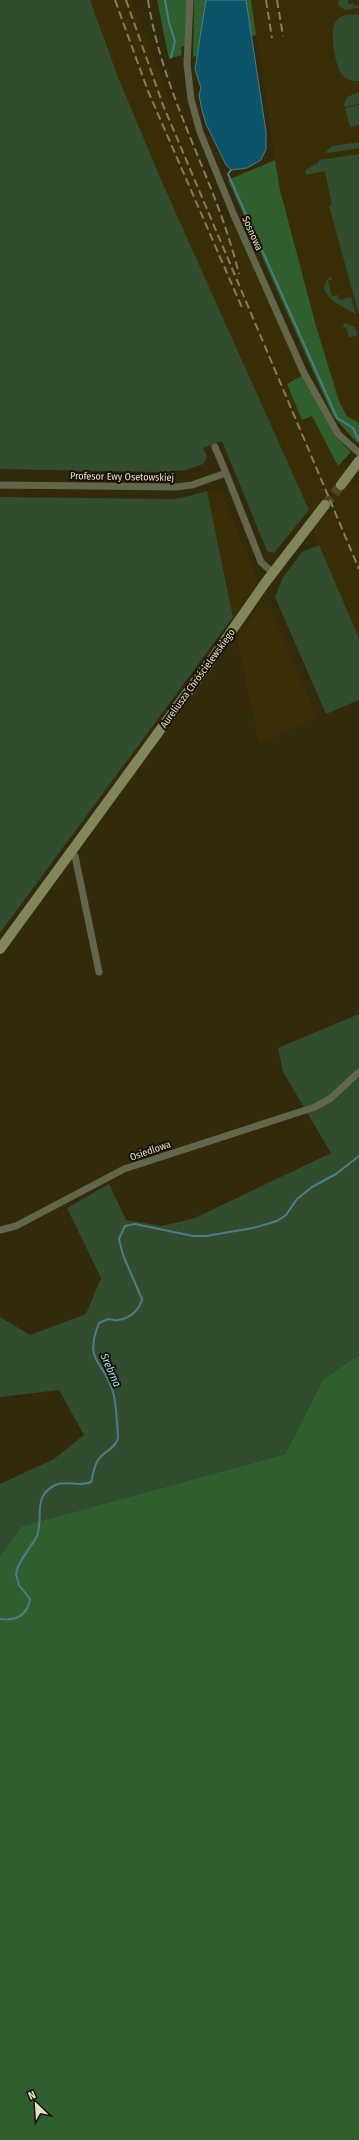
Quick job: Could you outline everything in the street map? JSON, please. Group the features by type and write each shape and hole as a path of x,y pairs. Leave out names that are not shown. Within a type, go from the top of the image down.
{"street":[{"name":"Sosnowa","path":"190,0 187,64 191,99 200,132 233,213 303,371 338,434 359,453"},
{"path":"215,447 260,559 273,573"},
{"path":"341,485 359,461"},
{"name":"Profesor Ewy Osetowskiej","path":"0,485 176,487 192,485 226,473"},
{"name":"Aureliusza Chróścielewskiego","path":"0,949 273,573 325,505"},
{"path":"70,851 75,856 99,972"},
{"name":"Osiedlowa","path":"0,1230 16,1226 124,1169 315,1107 331,1098 359,1072"}],"shaded area":[{"path":"90,0 132,0 170,100 185,119 226,224 236,227 354,487 359,480 359,638 313,532 316,528 309,510 162,182 118,77"},
{"path":"251,0 359,0 359,423 347,416 339,401 316,326 280,190"},
{"path":"207,491 222,494 258,580 233,617"},
{"path":"269,606 317,717 259,743 237,637 258,609"}],"green space":[{"path":"0,0 90,0 118,77 162,182 309,510 274,553 267,551 222,441 203,448 207,457 203,464 186,470 158,472 0,469"},
{"path":"157,0 188,0 186,46 181,47 182,55 169,59"},
{"path":"194,0 251,0 256,35 193,57"},
{"path":"338,0 348,0 349,4 354,3 355,6 359,5 359,8 345,10 339,6"},
{"path":"359,14 359,81 355,81 346,78 339,71 335,57 333,32 334,25 338,19 346,15"},
{"path":"359,92 359,104 343,107 347,97"},
{"path":"359,105 359,125 350,127 345,108"},
{"path":"359,142 359,148 328,153 326,152 332,146"},
{"path":"359,154 359,315 329,206 332,205 325,171 306,175 305,170 319,162 319,160"},
{"path":"275,160 280,190 316,326 339,401 347,416 359,423 359,439 357,443 333,416 228,180"},
{"path":"330,277 333,279 328,281 332,296 338,295 339,300 351,297 356,314 338,304 327,295 324,289 325,283"},
{"path":"344,323 355,327 358,335 349,338 346,327 343,328"},
{"path":"303,375 335,436 351,452 338,466 312,416 302,420 287,384"},
{"path":"207,491 233,617 0,933 0,497 173,499"},
{"path":"319,545 359,638 359,700 326,714 275,597 282,579 302,552"},
{"path":"359,1014 359,1355 323,1379 285,1454 22,1526 0,1556 0,1484 54,1459 84,1435 59,1390 0,1397 0,1317 30,1335 86,1314 101,1278 67,1208 109,1184 126,1220 162,1226 195,1218 331,1153 283,1072 278,1048"},
{"path":"359,1355 359,2140 0,2140 0,1556 22,1526 285,1454 323,1379"}],"water":[{"path":"206,0 246,0 266,132 266,149 261,160 247,168 231,170 226,165 206,124 202,110 199,95 201,88 195,69"}],"waterway":[{"path":"165,0 169,23 175,41 171,57"},
{"path":"231,170 228,174 337,418 353,428 359,441"},
{"name":"Srebrna","path":"0,1619 11,1619 20,1616 26,1610 28,1605 30,1599 19,1585 16,1574 19,1564 37,1536 39,1529 41,1500 44,1494 50,1488 58,1484 83,1484 91,1482 98,1460 117,1442 116,1409 113,1392 109,1381 94,1354 93,1346 99,1323 108,1319 117,1320 126,1318 130,1316 141,1303 142,1299 123,1255 119,1239 125,1226 135,1224 193,1236 206,1236 253,1228 277,1221 286,1215 297,1199 312,1187 336,1174 359,1156"}],"tunnel":[{"path":"325,505 341,485"}],"railway":[{"path":"115,0 148,91 243,310"},
{"path":"126,0 163,105 359,569"},
{"path":"148,0 161,56 179,110 221,215 239,274"},
{"path":"266,0 272,38"},
{"path":"277,0 283,36"}]}
